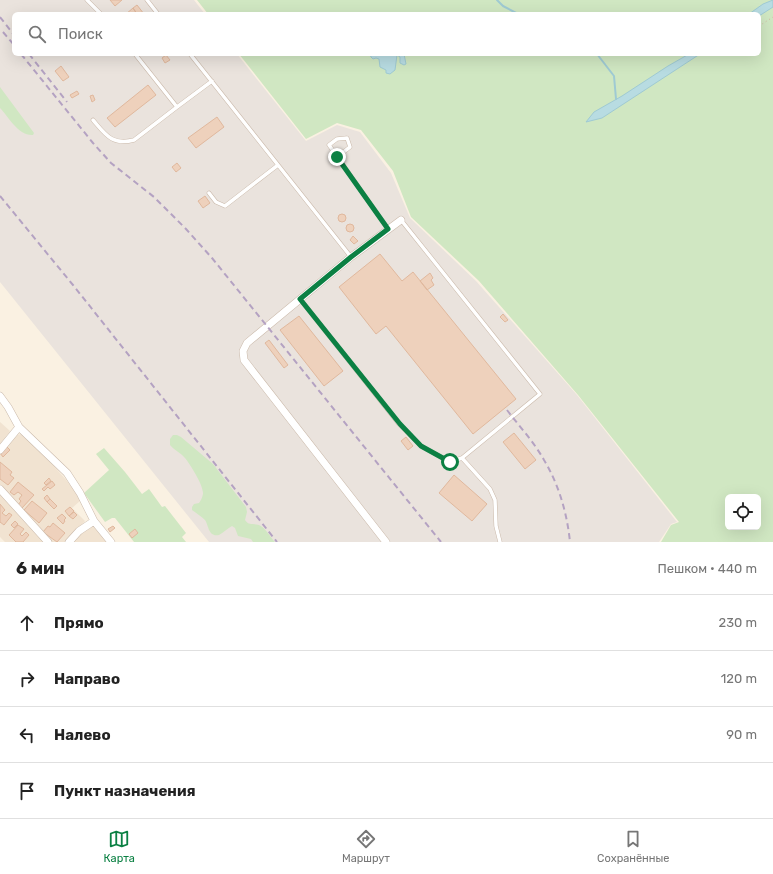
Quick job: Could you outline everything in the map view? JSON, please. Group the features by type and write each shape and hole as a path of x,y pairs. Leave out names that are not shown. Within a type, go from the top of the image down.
{"street":[{"path":"386,542 244,360 243,351 247,343 300,299 351,257 401,220"},
{"path":"0,396 19,427 67,473 80,493 94,521 111,542"},
{"path":"0,450 19,427"},
{"path":"0,489 48,542"},
{"path":"69,542 79,531 94,521"}],"lane":[{"path":"87,0 99,12"},
{"path":"147,0 156,12"},
{"path":"137,56 176,107"},
{"path":"192,56 351,257"},
{"path":"92,120 106,136 118,142 134,140 212,81"},
{"path":"337,157 350,147 347,138 337,139 329,145 337,157 388,229"},
{"path":"209,193 216,202 225,206 278,165"},
{"path":"300,299 400,424 421,446 450,462 462,458 540,394 401,220"},
{"path":"462,458 490,489 496,500 496,526 500,542"}],"path":[{"path":"761,25 773,17"}],"shaded area":[{"path":"0,0 194,0 203,12 12,12 12,56 239,56 306,141 337,125 360,132 391,173 410,218 476,281 577,395 677,522 671,524 659,542 209,542 0,282"},
{"path":"0,422 10,431 0,444"},
{"path":"23,434 67,481 81,500 72,508 85,521 66,542 52,542 0,485 0,452 15,435"},
{"path":"0,494 44,542 5,542 0,537"},
{"path":"93,525 107,542 71,542 80,532"}],"green space":[{"path":"197,0 773,0 773,542 661,542 671,525 679,522 578,395 479,281 411,217 393,171 361,130 337,123 306,139 241,56 761,56 761,12 206,12"},
{"path":"0,87 34,133 33,135 18,129 0,108"},
{"path":"173,435 181,437 213,464 246,507 247,512 245,520 250,524 257,524 261,526 275,542 253,542 251,539 238,536 235,528 232,526 219,535 211,533 205,520 192,510 194,504 199,503 201,500 203,490 187,461 170,445 170,439"},
{"path":"104,448 142,494 149,489 162,507 165,506 186,533 182,537 186,542 134,542 115,518 105,522 84,493 109,470 96,454"}],"water":[{"path":"773,0 773,7 761,15 761,12 752,12 763,4"},
{"path":"397,56 395,70 390,74 386,73 386,70 380,67 379,59 373,59 371,57"},
{"path":"398,56 404,56 406,64 404,65 400,63 400,57"},
{"path":"686,56 697,56 602,118 586,122 594,112"}],"building":[{"path":"110,0 122,0 115,6"},
{"path":"137,5 142,12 136,12 133,8"},
{"path":"133,8 136,12 128,12"},
{"path":"167,56 170,60 165,63 162,58"},
{"path":"61,66 69,77 63,81 55,71"},
{"path":"148,85 156,95 115,127 107,118"},
{"path":"77,91 79,94 72,98 70,95"},
{"path":"93,95 95,100 92,102 90,96"},
{"path":"217,117 224,127 196,148 188,138"},
{"path":"177,163 181,168 176,172 172,167"},
{"path":"205,196 210,203 203,208 198,201"},
{"path":"342,214 345,215 345,221 342,222 339,221 338,218 339,215"},
{"path":"350,224 353,225 353,231 350,232 347,231 346,228 347,225"},
{"path":"353,236 358,241 354,244 350,240"},
{"path":"380,254 402,281 413,272 516,399 473,434 386,326 376,334 339,287"},
{"path":"430,273 433,278 431,280 434,285 427,290 420,281"},
{"path":"503,314 508,320 505,322 500,317"},
{"path":"299,316 343,371 324,386 280,330"},
{"path":"269,340 288,365 284,368 265,343"},
{"path":"514,433 536,460 525,469 503,442"},
{"path":"406,437 413,446 408,450 401,441"},
{"path":"6,446 10,450 3,457 0,453"},
{"path":"0,462 12,472 10,475 14,478 8,485 0,479"},
{"path":"454,475 487,504 472,521 439,493"},
{"path":"49,478 51,481 46,485 44,483"},
{"path":"52,481 55,485 50,489 48,487 44,491 42,489"},
{"path":"18,482 34,495 22,508 18,505 21,501 19,499 22,495 18,492 14,495 10,492"},
{"path":"47,495 50,499 47,502 44,498"},
{"path":"50,499 57,506 54,509 47,502"},
{"path":"32,501 47,513 39,523 24,510"},
{"path":"0,504 5,510 2,513 6,516 9,513 12,515 4,525 0,522"},
{"path":"70,507 74,511 69,516 65,511"},
{"path":"74,512 77,515 73,519 69,516"},
{"path":"62,514 66,518 63,524 57,518"},
{"path":"15,521 18,524 14,528 11,525"},
{"path":"53,523 65,533 57,542 43,532"},
{"path":"18,525 24,529 20,534 22,536 26,532 29,535 23,542 16,542 9,535"},
{"path":"113,526 115,528 110,532 108,529"},
{"path":"135,529 138,533 132,538 129,534"}],"waterway":[{"path":"497,0 503,6 514,12"},
{"path":"599,56 614,76 616,99"}],"railway":[{"path":"0,17 12,32"},
{"path":"3,32 12,43"},
{"path":"23,56 111,163 154,197 212,258 441,542"},
{"path":"31,56 67,102"},
{"path":"0,196 73,285 277,542"},
{"path":"507,410 536,447 554,479 567,520 570,542"}],"route":[{"path":"337,157 388,229 300,299 400,424 421,446 450,462"}]}
